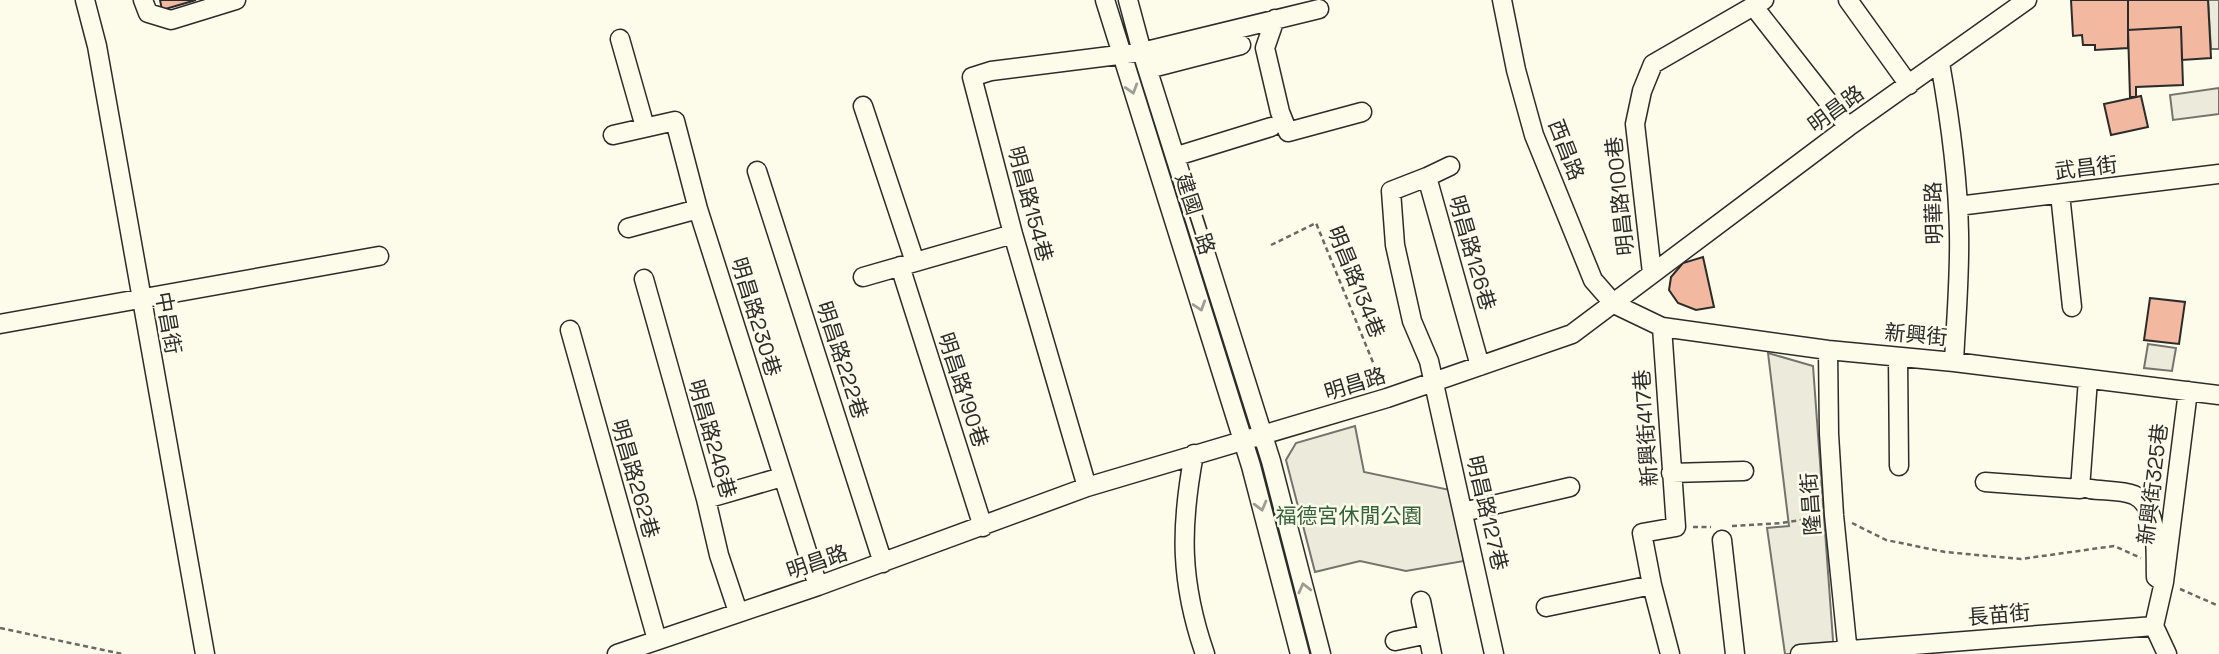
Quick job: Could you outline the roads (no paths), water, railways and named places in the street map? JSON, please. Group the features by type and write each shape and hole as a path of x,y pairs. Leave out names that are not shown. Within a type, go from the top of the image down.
{"street":[{"name":"中昌街","path":"86,0 97,46 205,654"},
{"path":"143,0 148,13 171,20 236,0"},
{"name":"建國二路","path":"1105,0 1243,440 1300,654"},
{"name":"建國二路","path":"1128,0 1263,435 1321,654"},
{"name":"西昌路","path":"1502,0 1516,70 1534,135 1593,280 1614,304"},
{"path":"1848,0 1909,86"},
{"name":"明昌路","path":"617,654 818,586 1087,488 1387,398 1572,334 1849,127 2027,0"},
{"path":"1759,4 1849,127"},
{"name":"明昌路100巷","path":"1652,273 1635,124 1653,64 1759,4"},
{"path":"1145,60 1275,19 1319,9"},
{"path":"1275,19 1265,48 1280,111 1288,132 1362,113"},
{"path":"620,39 645,127"},
{"path":"1121,53 1145,60 1241,45"},
{"name":"明昌路154巷","path":"1087,488 1013,234 972,77 991,71 1121,53"},
{"name":"明華路","path":"1940,63 1952,133 1958,206 1954,362"},
{"name":"明昌路190巷","path":"863,106 983,527"},
{"name":"明昌路230巷","path":"613,135 675,121 698,209 818,586"},
{"path":"1177,156 1271,127"},
{"name":"明昌路126巷","path":"1450,166 1427,177 1480,366"},
{"name":"明昌路222巷","path":"757,171 883,563"},
{"name":"武昌街","path":"1958,206 2219,174"},
{"name":"明昌路127巷","path":"1427,177 1391,191 1395,245 1412,321 1429,361 1494,654"},
{"path":"2060,194 2072,307"},
{"path":"628,229 698,209"},
{"path":"863,277 1013,234"},
{"path":"0,324 379,256"},
{"name":"明昌路246巷","path":"643,279 706,499 719,555 738,612"},
{"name":"新興街","path":"1614,304 1662,327 1828,350 1954,362 2219,395"},
{"name":"新興街417巷","path":"1652,585 1642,533 1676,527 1662,327"},
{"name":"明昌路262巷","path":"570,330 657,640"},
{"name":"隆昌街","path":"1828,350 1834,515 1848,652"},
{"path":"1899,357 1899,466"},
{"path":"1985,482 2080,489 2088,379"},
{"name":"新興街325巷","path":"2154,626 2188,391"},
{"path":"1194,454 1185,498 1183,545 1193,620 1205,654"},
{"path":"1671,473 1744,471"},
{"path":"706,499 782,477"},
{"path":"1463,512 1570,487"},
{"name":"新興街325巷","path":"2090,489 2133,494 2152,515 2160,580"},
{"path":"1723,531 1735,654"},
{"path":"1546,607 1652,585 1670,654"},
{"path":"1421,601 1432,654"},
{"path":"2154,626 2167,654"},
{"name":"長苗街","path":"1800,654 2154,626"},
{"path":"1395,641 1428,634"}],"park label":[{"name":"福德宮休閒公園","path":"1349,516"}]}
